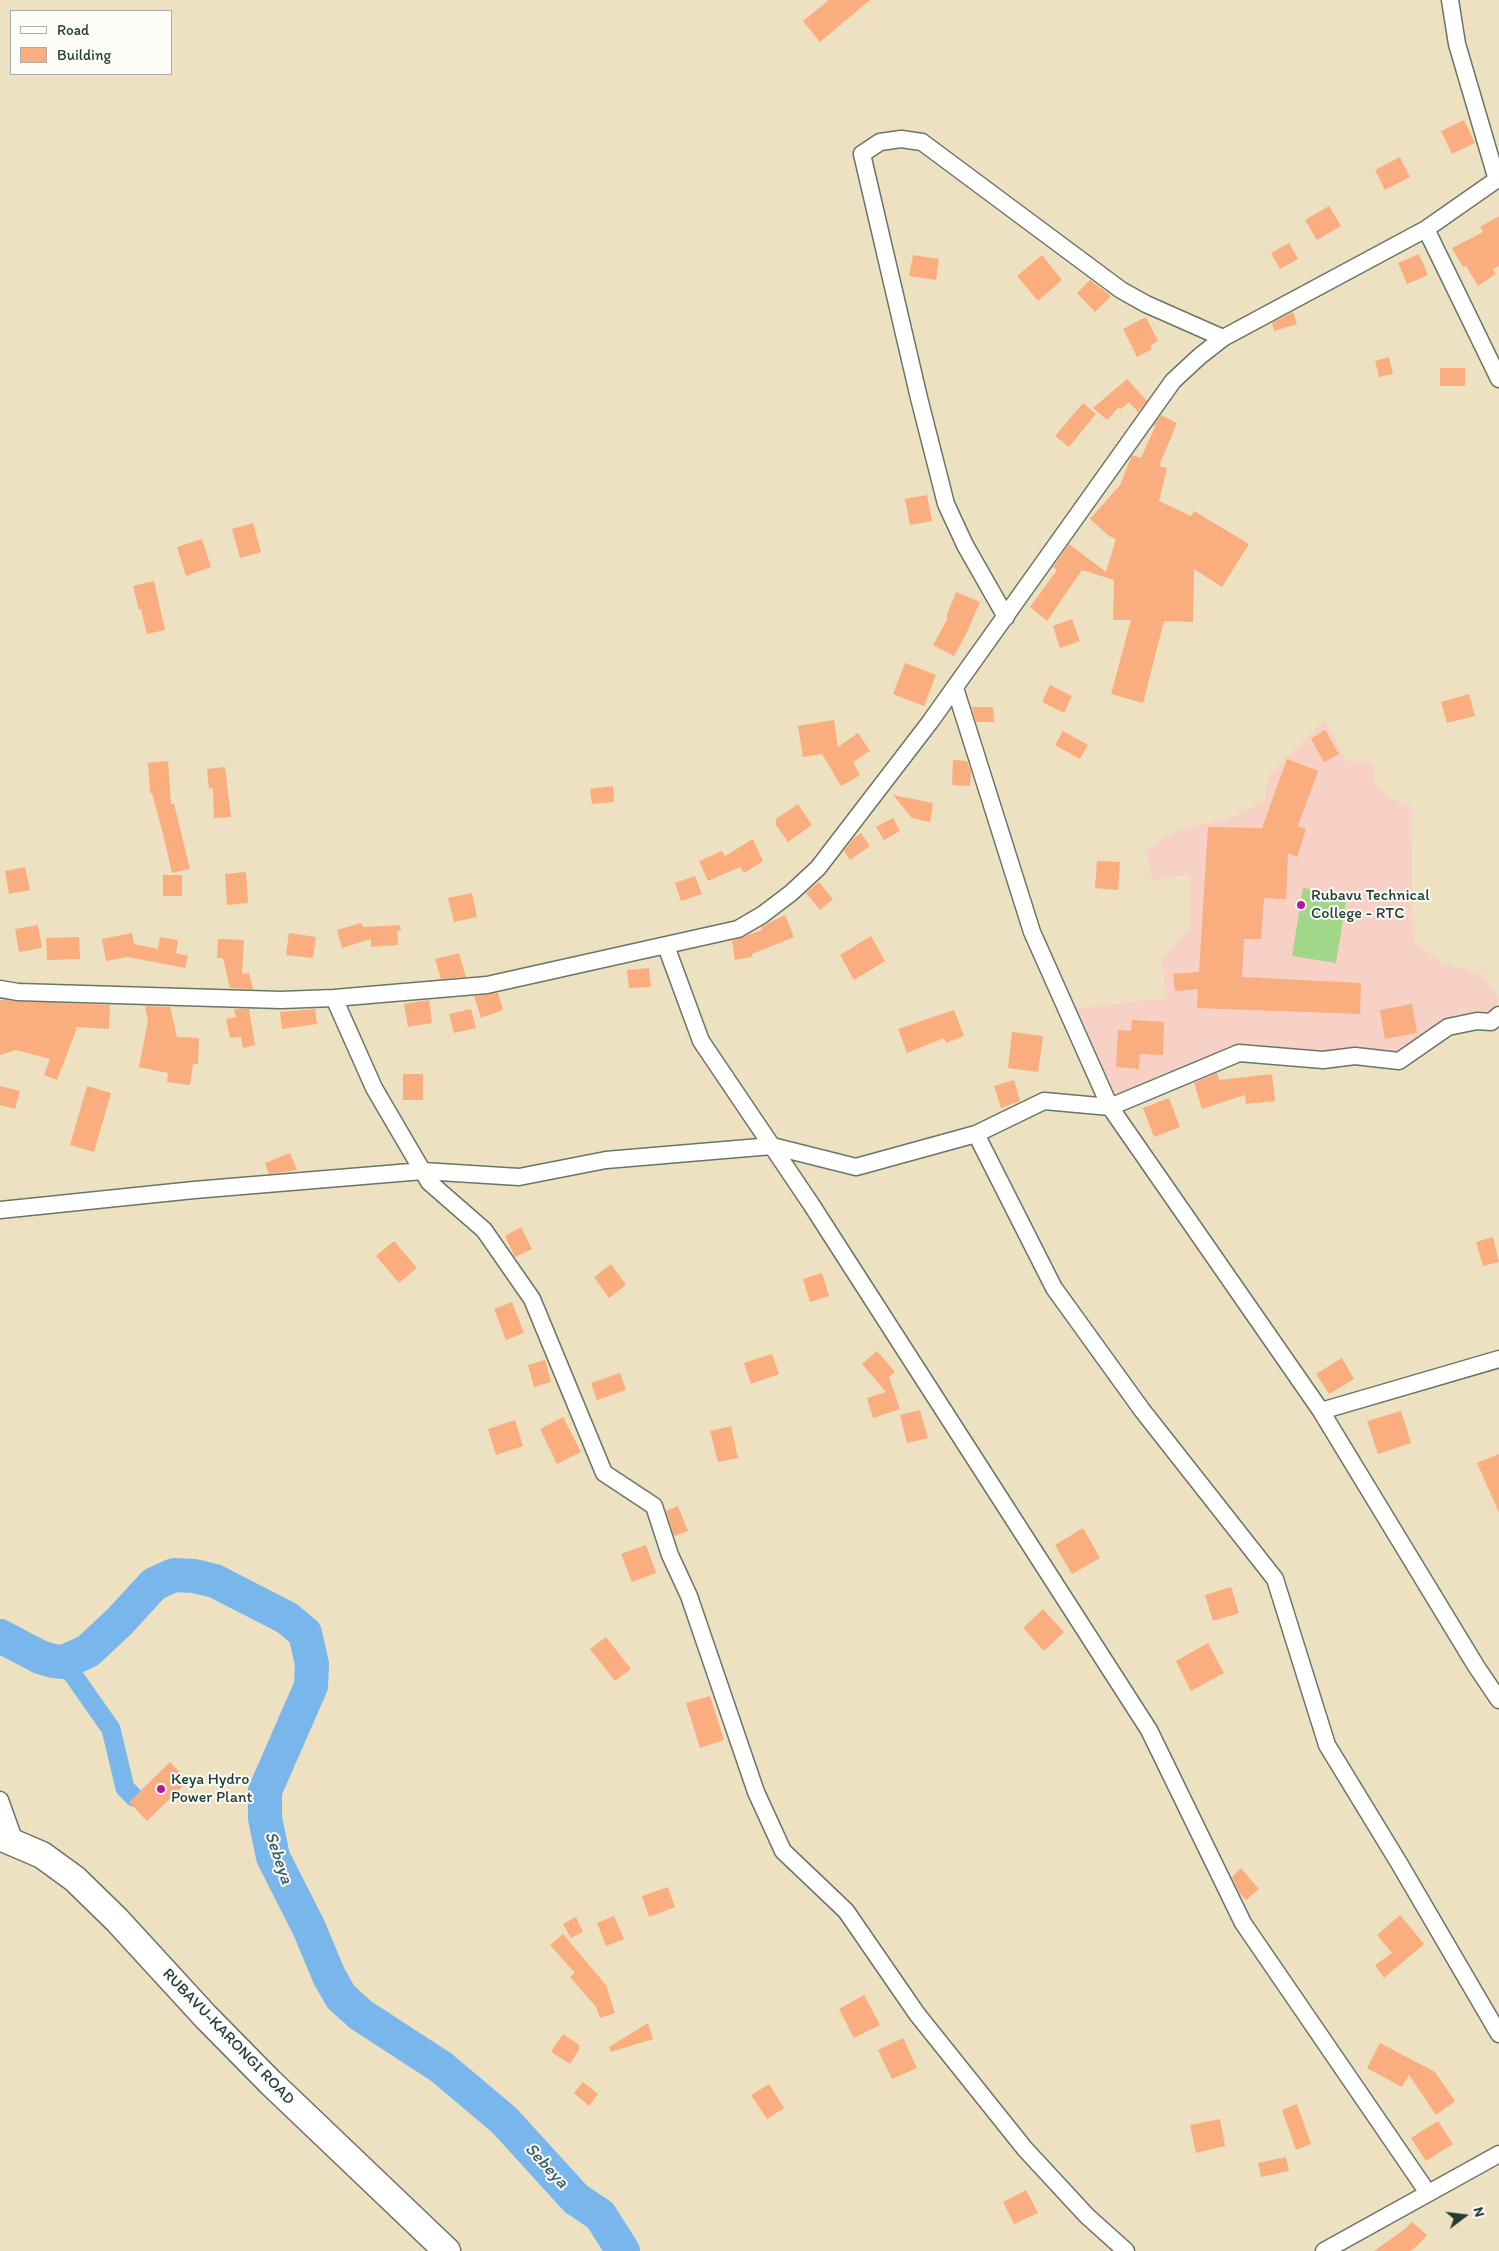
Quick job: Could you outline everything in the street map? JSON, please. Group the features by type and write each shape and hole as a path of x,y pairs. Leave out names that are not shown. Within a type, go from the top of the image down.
{"highway":[{"name":"RUBAVU-KARONGI ROAD","path":"7,1839 42,1855 75,1879 117,1920 206,2017 270,2082 446,2251"}],"street":[{"path":"0,989 18,992 261,1000 334,998 487,985 738,929 762,915 791,893 818,868 955,688 1173,381 1200,356 1224,338 1426,229 1498,179 1457,44 1450,0"},
{"path":"1006,617 965,545 946,504 919,398 862,154 880,142 902,139 922,142 1121,290 1146,304 1224,338"},
{"path":"1426,229 1499,379"},
{"path":"955,688 1032,932 1110,1107 1321,1411 1476,1666 1499,1700"},
{"path":"666,946 701,1041 811,1204 1149,1730 1243,1924 1428,2193"},
{"path":"334,998 374,1088 429,1182 484,1230 532,1299 604,1473 654,1506 670,1555 698,1622 756,1792 782,1851 846,1911 916,2014 1025,2148 1087,2216 1126,2251"},
{"path":"0,1210 194,1190 423,1172 519,1176 606,1160 772,1146 856,1167 976,1134 1044,1101 1110,1107 1239,1053 1323,1060 1355,1056 1399,1061 1448,1027 1477,1021 1491,1022 1499,1015"},
{"path":"976,1134 1054,1288 1142,1410 1275,1579 1327,1745 1399,1863 1499,2034"},
{"path":"1321,1411 1499,1359"},
{"path":"0,1800 7,1839"},
{"path":"1324,2251 1499,2154"}],"shaded area":[{"name":"Rubavu Technical College - RTC","path":"1325,720 1346,761 1374,763 1374,785 1389,797 1411,807 1413,942 1444,964 1481,973 1499,998 1491,1017 1399,1057 1237,1050 1116,1100 1072,1009 1166,998 1162,958 1190,928 1189,874 1152,881 1146,851 1175,831 1233,817 1265,800 1268,777"}],"green space":[{"path":"1303,888 1347,895 1336,963 1292,956"}],"building":[{"path":"829,0 870,0 820,42 803,21"},
{"path":"1464,120 1475,143 1452,154 1441,131"},
{"path":"1400,157 1410,177 1385,190 1375,170"},
{"path":"1329,206 1341,226 1317,240 1305,220"},
{"path":"1499,216 1499,266 1493,269 1496,274 1478,286 1466,266 1463,267 1452,248 1483,232 1480,227"},
{"path":"1289,243 1298,259 1280,269 1271,253"},
{"path":"1419,254 1428,275 1407,284 1398,263"},
{"path":"913,255 939,259 936,280 909,276"},
{"path":"1042,255 1062,280 1038,301 1017,276"},
{"path":"1090,280 1111,296 1095,312 1077,293"},
{"path":"1293,312 1297,324 1274,331 1272,323"},
{"path":"1146,317 1158,341 1150,346 1152,349 1137,357 1123,329"},
{"path":"1389,357 1393,374 1379,377 1375,361"},
{"path":"1440,368 1465,368 1465,386 1440,386"},
{"path":"1127,379 1147,401 1138,412 1129,402 1121,409 1119,407 1107,420 1093,408"},
{"path":"1083,403 1096,414 1069,447 1055,436"},
{"path":"1161,415 1177,423 1159,466 1167,468 1159,501 1191,516 1194,511 1249,544 1222,587 1194,569 1193,622 1164,621 1143,703 1111,694 1131,620 1113,620 1114,580 1082,570 1047,621 1030,607 1057,570 1053,567 1069,544 1106,572 1116,539 1109,536 1090,519 1120,485 1132,455 1141,458 1156,425 1152,427"},
{"path":"927,495 932,521 910,525 905,499"},
{"path":"253,523 261,552 240,558 232,529"},
{"path":"202,539 211,567 186,576 177,547"},
{"path":"154,581 165,630 147,634 133,586"},
{"path":"956,592 980,602 954,656 933,645 948,618 946,617"},
{"path":"1072,619 1080,641 1060,648 1053,626"},
{"path":"905,663 936,675 924,706 893,694"},
{"path":"1050,685 1072,696 1064,713 1042,702"},
{"path":"1469,694 1475,716 1447,723 1441,702"},
{"path":"972,707 993,707 994,722 976,722"},
{"path":"834,720 838,747 858,733 870,751 853,762 860,775 841,786 822,754 803,757 798,726"},
{"path":"1325,730 1339,754 1324,762 1311,739"},
{"path":"1063,731 1088,745 1080,759 1055,745"},
{"path":"1287,759 1318,771 1298,826 1306,829 1297,857 1288,853 1286,899 1264,898 1261,939 1244,939 1242,977 1361,983 1360,1014 1197,1008 1198,989 1175,991 1173,974 1199,972 1208,827 1262,828"},
{"path":"953,760 967,761 971,772 970,786 952,785"},
{"path":"168,761 171,804 174,804 190,869 172,873 152,793 150,793 148,763"},
{"path":"225,767 231,817 214,818 213,788 209,789 207,769"},
{"path":"613,786 614,802 592,804 590,789"},
{"path":"893,795 933,803 930,822 912,818"},
{"path":"798,804 812,825 788,842 776,825 776,819"},
{"path":"893,818 900,831 884,840 876,827"},
{"path":"861,833 870,846 850,860 844,851 853,839"},
{"path":"753,839 763,861 744,873 740,867 708,881 699,861 722,851 725,856"},
{"path":"1097,861 1120,862 1118,890 1095,888"},
{"path":"25,867 30,890 9,894 5,871"},
{"path":"246,872 248,903 227,905 225,874"},
{"path":"163,875 182,875 182,896 163,896"},
{"path":"695,876 702,894 681,901 675,883"},
{"path":"819,882 833,899 820,910 806,893"},
{"path":"472,893 477,917 454,922 448,898"},
{"path":"785,915 794,937 752,954 752,957 735,960 732,941 762,930 761,927"},
{"path":"361,923 363,927 400,925 401,930 397,931 398,945 371,947 371,939 342,948 337,930"},
{"path":"38,925 42,948 19,952 15,929"},
{"path":"132,933 134,944 158,949 160,937 178,940 176,953 188,956 185,968 128,957 106,961 102,939"},
{"path":"289,933 316,937 313,958 286,955"},
{"path":"871,936 885,961 854,980 840,955"},
{"path":"79,937 80,959 47,960 46,938"},
{"path":"218,939 244,940 242,974 249,973 253,989 230,988 223,958 217,958"},
{"path":"459,953 466,977 441,979 435,959"},
{"path":"649,968 651,987 629,988 627,970"},
{"path":"498,993 503,1010 481,1018 474,996"},
{"path":"0,1000 110,1005 109,1029 75,1027 77,1028 57,1080 44,1075 50,1059 16,1050 0,1055"},
{"path":"429,1000 432,1023 408,1027 404,1004"},
{"path":"1412,1004 1417,1033 1385,1039 1380,1010"},
{"path":"145,1006 170,1007 177,1037 199,1038 198,1064 193,1064 190,1085 167,1082 168,1073 139,1067 148,1021"},
{"path":"234,1009 249,1009 255,1045 243,1048 241,1037 230,1038 226,1019 236,1017"},
{"path":"315,1009 317,1024 282,1029 280,1012"},
{"path":"471,1009 476,1028 454,1033 449,1014"},
{"path":"954,1010 964,1036 946,1043 944,1038 907,1053 898,1029"},
{"path":"1132,1020 1164,1022 1163,1055 1140,1054 1139,1069 1116,1067 1118,1030 1131,1031"},
{"path":"1012,1032 1043,1036 1038,1072 1008,1068"},
{"path":"1217,1073 1219,1080 1272,1074 1275,1101 1246,1104 1245,1095 1202,1109 1194,1083"},
{"path":"403,1074 423,1074 423,1100 403,1100"},
{"path":"1014,1080 1020,1101 1001,1108 994,1086"},
{"path":"0,1086 20,1091 15,1109 0,1105"},
{"path":"87,1086 111,1093 94,1152 70,1145"},
{"path":"1169,1098 1180,1127 1154,1137 1143,1108"},
{"path":"290,1153 297,1170 269,1174 265,1163"},
{"path":"521,1227 532,1249 515,1257 505,1236"},
{"path":"1493,1237 1499,1262 1483,1266 1476,1242"},
{"path":"394,1241 417,1268 399,1283 376,1256"},
{"path":"611,1264 626,1285 609,1298 594,1277"},
{"path":"822,1273 829,1296 810,1302 803,1279"},
{"path":"512,1302 524,1333 506,1340 494,1309"},
{"path":"877,1351 895,1372 889,1377 900,1409 873,1418 867,1398 886,1392 862,1364"},
{"path":"772,1354 779,1374 751,1384 744,1363"},
{"path":"1342,1358 1354,1379 1329,1394 1316,1374"},
{"path":"545,1360 551,1382 534,1387 528,1365"},
{"path":"620,1373 626,1390 597,1400 591,1383"},
{"path":"920,1410 928,1438 907,1443 900,1415"},
{"path":"1401,1411 1411,1443 1378,1454 1367,1421"},
{"path":"563,1417 581,1452 557,1464 540,1429"},
{"path":"515,1420 523,1446 496,1455 488,1429"},
{"path":"731,1426 738,1458 718,1462 710,1431"},
{"path":"1499,1454 1499,1513 1477,1463"},
{"path":"678,1506 688,1531 674,1536 666,1511"},
{"path":"1083,1528 1100,1558 1072,1574 1055,1545"},
{"path":"646,1545 656,1573 632,1582 621,1554"},
{"path":"1231,1587 1239,1613 1213,1621 1205,1595"},
{"path":"1043,1609 1064,1632 1044,1651 1023,1628"},
{"path":"606,1637 631,1669 615,1681 590,1649"},
{"path":"1208,1643 1224,1673 1191,1691 1176,1661"},
{"path":"710,1696 724,1740 700,1748 686,1703"},
{"name":"Keya Hydro Power Plant","path":"170,1762 188,1781 147,1821 129,1802"},
{"path":"1241,1868 1259,1889 1246,1900 1239,1892 1232,1877"},
{"path":"668,1887 675,1907 649,1917 642,1896"},
{"path":"1400,1915 1424,1944 1384,1978 1375,1965 1392,1953 1377,1935"},
{"path":"614,1916 624,1939 606,1946 597,1923"},
{"path":"576,1917 583,1932 571,1938 563,1924"},
{"path":"563,1934 606,1985 615,2013 600,2018 596,2007 570,1977 575,1973 550,1945"},
{"path":"864,1995 880,2025 854,2038 839,2009"},
{"path":"648,2023 653,2039 611,2052 609,2047"},
{"path":"563,2034 579,2045 579,2050 570,2064 551,2052"},
{"path":"903,2038 917,2068 892,2079 878,2050"},
{"path":"1380,2043 1435,2072 1455,2101 1436,2115 1409,2075 1402,2087 1367,2068"},
{"path":"583,2082 598,2094 589,2106 574,2093"},
{"path":"769,2084 784,2108 767,2119 751,2095"},
{"path":"1297,2104 1311,2144 1296,2150 1282,2110"},
{"path":"1220,2119 1225,2146 1196,2153 1190,2125"},
{"path":"1438,2121 1453,2144 1426,2161 1411,2138"},
{"path":"1286,2157 1289,2171 1261,2177 1258,2163"},
{"path":"1026,2190 1038,2213 1014,2224 1003,2202"},
{"path":"1412,2222 1427,2235 1418,2245 1410,2251 1374,2251 1405,2229"}],"waterway":[{"name":"Sebeya","path":"0,1636 40,1657 64,1662 88,1651 119,1622 154,1584 174,1575 194,1576 215,1581 287,1618 305,1633 312,1664 311,1686 265,1791 265,1818 273,1857 309,1928 329,1976 341,1997 361,2015 441,2067 504,2120 576,2199 600,2215 623,2251"},
{"path":"64,1662 111,1729 125,1788 134,1797"}],"place":[{"name":"Rubavu Technical College - RTC","path":"1301,905"},
{"name":"Keya Hydro Power Plant","path":"161,1789"}]}
